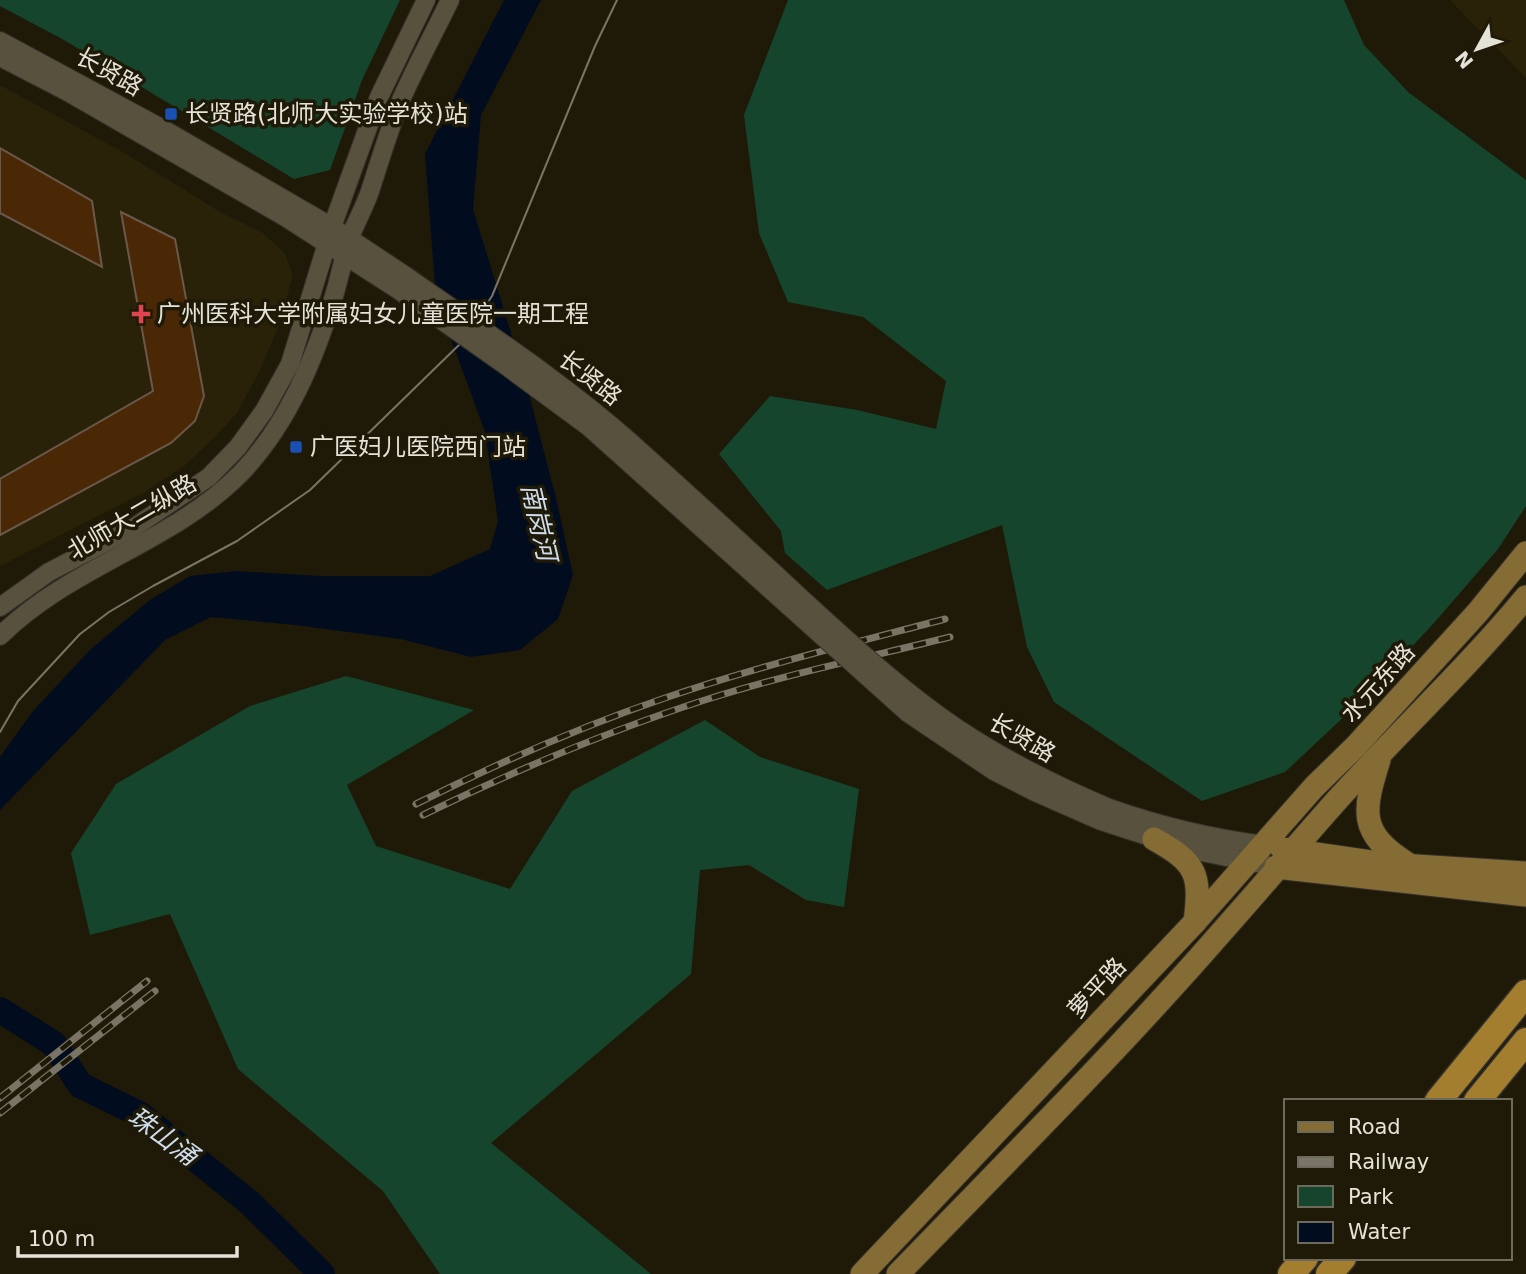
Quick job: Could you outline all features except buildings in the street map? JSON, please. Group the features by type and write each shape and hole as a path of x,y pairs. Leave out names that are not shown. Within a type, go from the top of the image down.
{"highway":[{"path":"1440,1099 1526,993"},
{"path":"1479,1099 1526,1041"},
{"path":"1292,1274 1303,1260"},
{"path":"1329,1274 1341,1260"}],"main road":[{"name":"水元东路","path":"1264,845 1314,787 1356,746 1478,612 1526,553"},
{"name":"水元东路","path":"1276,867 1381,753 1447,687 1526,597"},
{"path":"1381,753 1369,793 1369,821 1373,833 1388,852 1413,866 1526,860"},
{"path":"1154,839 1181,856 1195,876 1198,888 1195,922"},
{"path":"1264,845 1413,866 1526,873"},
{"name":"萝平路","path":"862,1274 1195,922 1264,845"},
{"path":"898,1274 1173,985 1276,867 1526,895"},
{"path":"1357,877 1526,909"}],"street":[{"name":"北师大二纵路","path":"0,607 49,572 133,528 209,477 238,447 264,411 290,364 344,191 379,97 426,0"},
{"name":"北师大二纵路","path":"0,636 51,593 199,509 244,470 272,436 315,352 348,246 402,99 450,0"},
{"name":"长贤路","path":"0,41 163,129 527,360 589,408 873,663 931,710 1027,771 1105,814"},
{"name":"长贤路","path":"0,57 330,235"},
{"path":"1105,814 1154,839 1276,867"},
{"path":"1105,814 1138,818 1211,838 1264,845"}],"shaded area":[{"path":"1450,0 1526,0 1526,78"},
{"name":"广州医科大学附属妇女儿童医院一期工程","path":"0,85 126,154 222,213 263,233 285,254 293,275 278,328 258,374 237,413 216,436 184,466 143,493 0,566"}],"green space":[{"path":"0,0 400,0 362,80 330,170 294,179 64,40 0,6"},
{"path":"788,0 1344,0 1364,45 1408,92 1526,180 1526,506 1498,549 1433,624 1365,697 1285,772 1202,801 1054,702 1027,647 1002,525 827,590 785,553 781,531 719,454 770,396 857,410 936,429 946,381 863,317 788,302 759,233 744,115"},
{"path":"346,676 474,710 347,785 376,846 510,889 572,791 705,720 760,757 859,789 844,907 806,900 749,865 700,870 691,974 491,1143 651,1274 440,1274 383,1191 238,1069 170,914 90,935 71,853 116,784 250,706"}],"water":[{"name":"南岗河","path":"504,0 541,0 481,115 473,209 524,375 573,575 558,619 520,650 471,657 401,639 211,617 165,640 0,810 0,757 33,711 91,649 150,600 190,576 236,571 321,576 430,576 490,549 498,521 485,432 436,298 425,154"}],"waterway":[{"name":"珠山涌","path":"0,1010 54,1044 80,1085 141,1115 250,1203 322,1274"}],"tram line":[{"path":"0,732 18,701 80,634 109,612 237,541 310,490 462,342 492,296 595,46 617,0"}],"railway":[{"path":"416,804 537,747 662,699 767,666 945,619"},
{"path":"423,815 564,752 671,711 828,666 950,637"},
{"path":"0,1098 147,981"},
{"path":"0,1113 155,991"}],"place":[{"name":"长贤路(北师大实验学校)站","path":"171,114"},
{"name":"广州医科大学附属妇女儿童医院一期工程","path":"141,314"},
{"name":"广医妇儿医院西门站","path":"296,447"}]}
